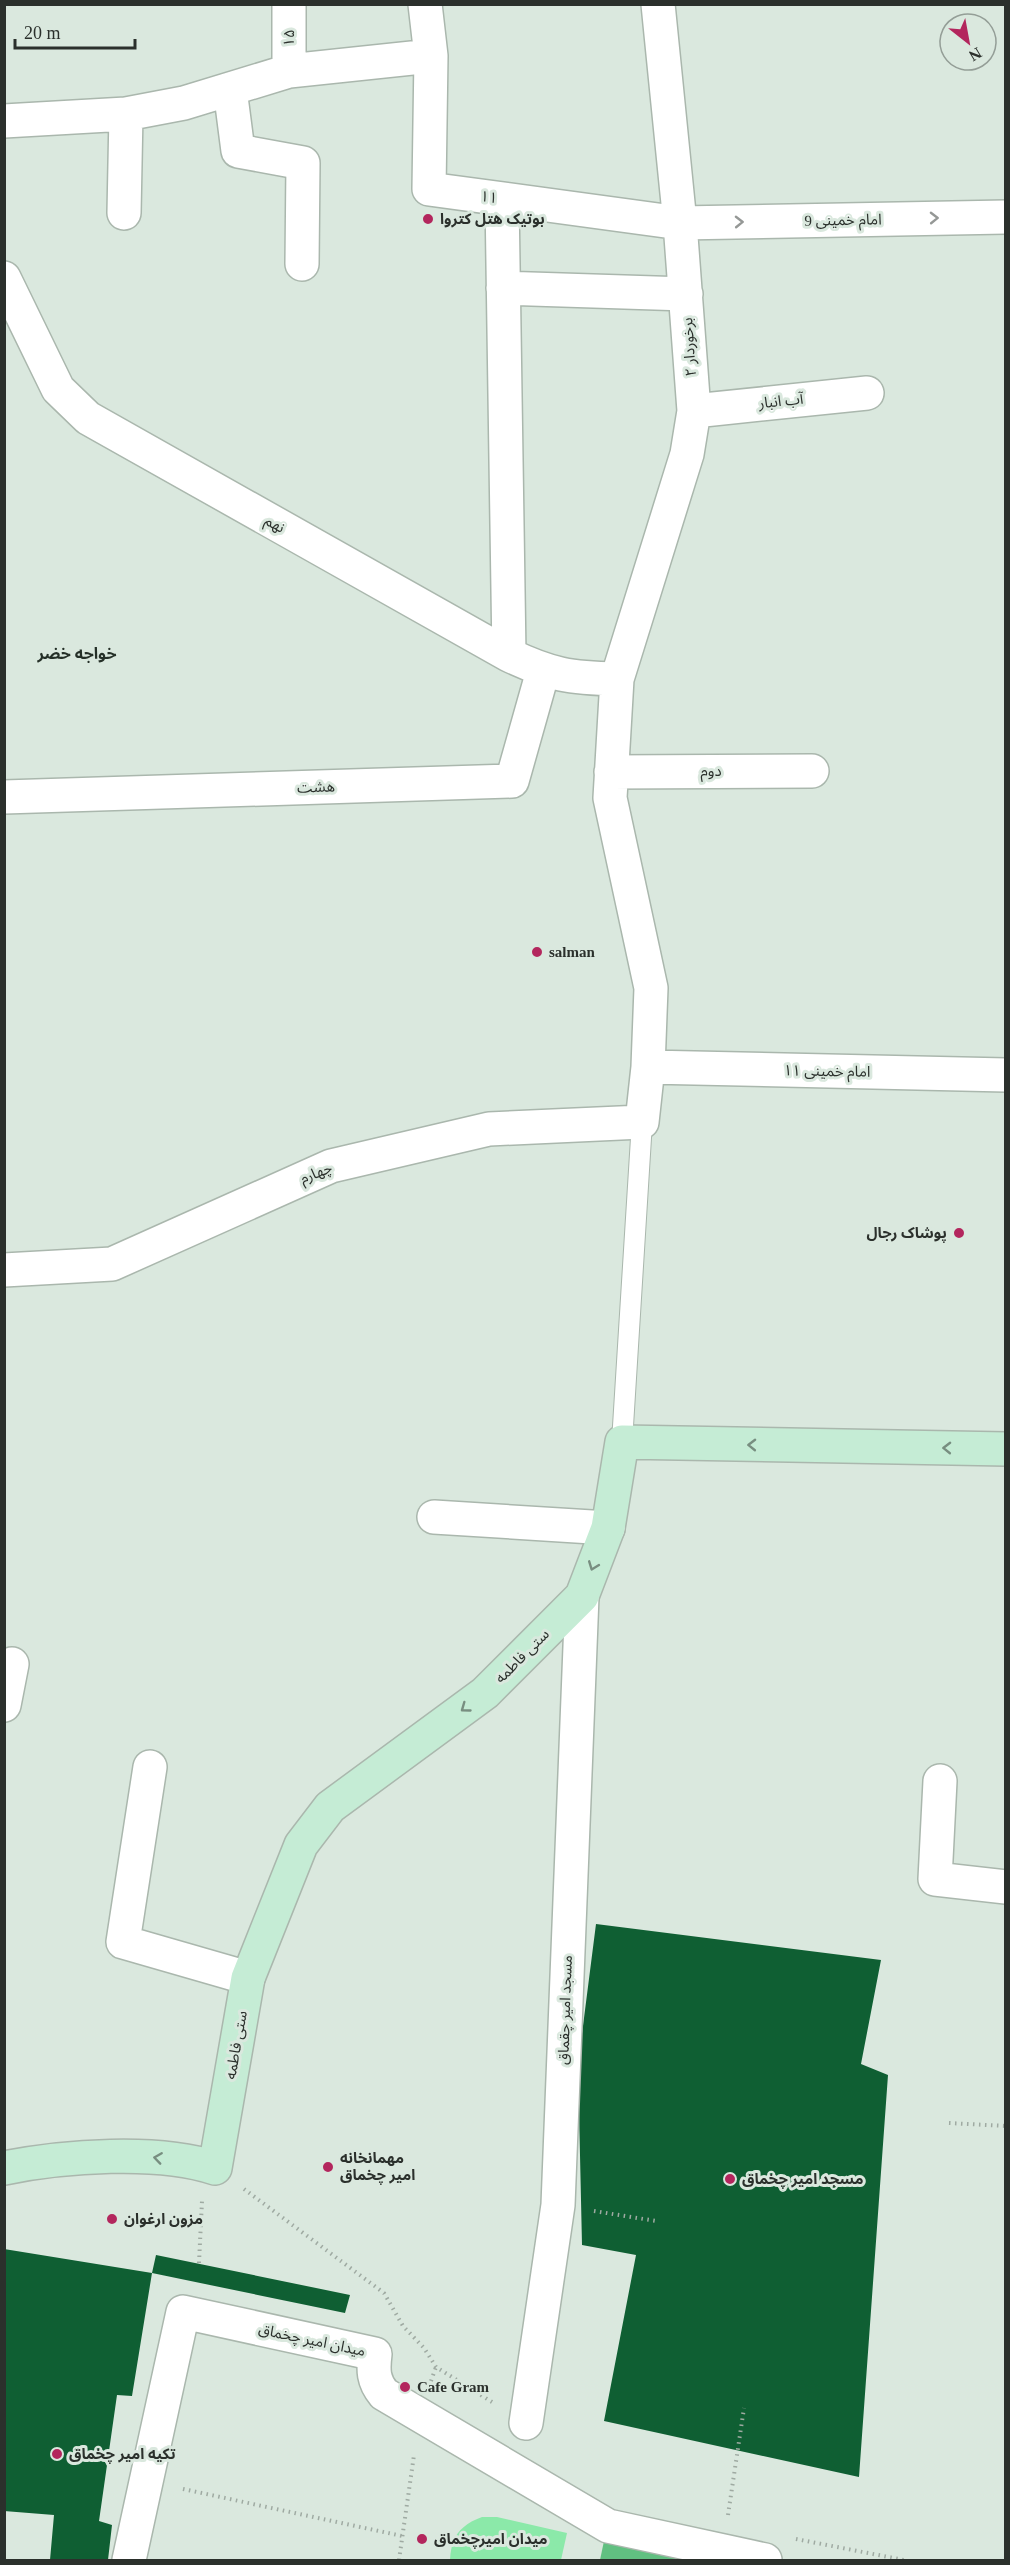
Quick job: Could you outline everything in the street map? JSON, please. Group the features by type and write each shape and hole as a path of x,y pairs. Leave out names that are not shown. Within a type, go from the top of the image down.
{"street":[{"name":"۱۵","path":"289,71 290,4"},
{"path":"4,121 126,114 184,103 289,71 431,56 425,4"},
{"name":"برخوردار ۲","path":"642,1122 648,1067 651,988 610,798 616,679 687,454 694,411 680,223 658,4"},
{"name":"۱۱","path":"431,56 429,189 680,223"},
{"path":"230,89 238,152 303,163 302,264"},
{"path":"124,213 126,114"},
{"path":"502,199 509,655"},
{"name":"امام خمینی 9","path":"680,223 1005,217"},
{"name":"نهم","path":"7,287 58,388 88,418 509,655 543,670 577,678 616,679"},
{"path":"503,288 686,294"},
{"name":"آب انبار","path":"694,411 867,393"},
{"name":"هشت","path":"4,797 512,781 543,670"},
{"name":"دوم","path":"611,772 812,771"},
{"name":"امام خمینی ۱۱","path":"648,1067 1005,1075"},
{"name":"چهارم","path":"4,1270 112,1264 331,1166 489,1129 642,1122"},
{"path":"622,1442 1005,1449"},
{"name":"ستی فاطمه","path":"209,2166 248,1978 300,1845 330,1807 485,1694 582,1596 608,1528 622,1442"},
{"path":"434,1517 608,1528"},
{"name":"مسجد امیر چقماق","path":"526,2423 558,2205 582,1596"},
{"path":"4,1705 12,1664"},
{"path":"150,1767 123,1942 248,1978"},
{"path":"940,1781 935,1879 1005,1887"},
{"path":"4,2168 33,2162 138,2155 209,2166"},
{"name":"میدان امیر چخماق","path":"129,2560 183,2312 375,2354 372,2372 378,2387 384,2394 608,2526 765,2560"}],"lane":[{"path":"622,1442 642,1122"}],"path":[{"path":"949,2123 1005,2127"},
{"path":"200,2263 209,2166"},
{"path":"209,2166 384,2293 403,2325 424,2348 436,2367 526,2423"},
{"path":"558,2205 656,2221"},
{"path":"399,2560 420,2415 436,2367"},
{"path":"727,2524 744,2408"},
{"path":"147,2481 402,2536"}],"shaded area":[{"path":"482,2517 497,2517 567,2533 561,2560 450,2560 452,2545 458,2533 474,2520"},
{"path":"604,2541 696,2560 600,2560"}],"building":[{"name":"مسجد امیر چخماق","path":"596,1924 881,1960 861,2064 888,2075 859,2477 604,2421 636,2255 582,2245 578,2065"},
{"name":"تکیه امیر چخماق","path":"4,2249 152,2273 132,2396 117,2395 99,2521 112,2525 108,2560 50,2560 54,2515 4,2511"},
{"path":"156,2255 350,2295 345,2313 152,2273"}],"place":[{"name":"بوتیک هتل کتروا","path":"428,219"},
{"name":"salman","path":"537,952"},
{"name":"پوشاک رجال","path":"959,1233"},
{"name":"مهمانخانه امیر چخماق","path":"328,2167"},
{"name":"مسجد امیر چخماق","path":"730,2179"},
{"name":"مزون ارغوان","path":"112,2219"},
{"name":"Cafe Gram","path":"405,2387"},
{"name":"تکیه امیر چخماق","path":"57,2454"},
{"name":"میدان امیرچخماق","path":"422,2539"}],"district":[{"name":"خواجه خضر","path":"77,653"}]}
